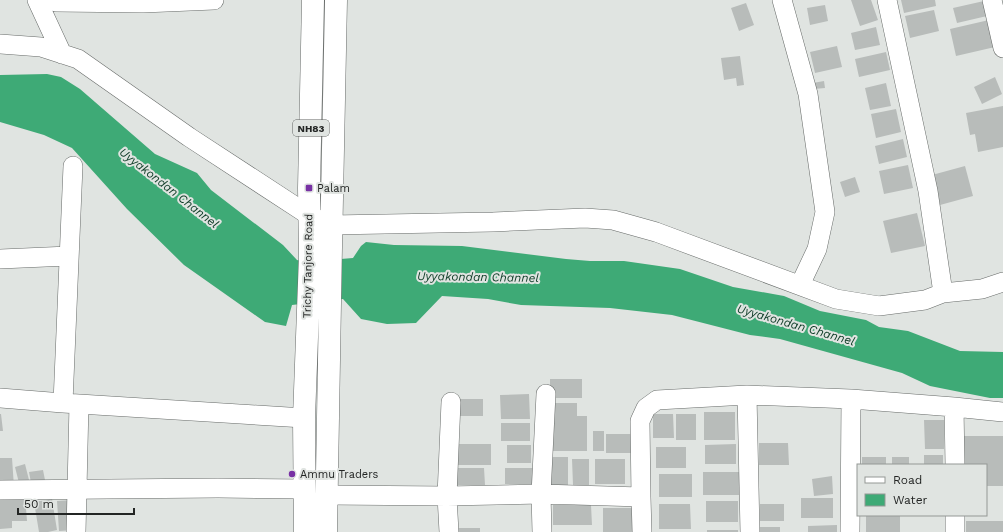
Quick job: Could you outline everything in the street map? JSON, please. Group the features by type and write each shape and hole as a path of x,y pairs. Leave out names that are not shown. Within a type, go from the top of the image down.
{"highway":[{"name":"Trichy Tanjore Road","path":"305,532 304,418 310,256 309,188 313,0"},
{"name":"Trichy Tanjore Road","path":"326,532 336,0"}],"street":[{"path":"37,0 62,54"},
{"path":"51,0 56,2 214,0"},
{"path":"782,0 808,94 825,212 817,249 800,285"},
{"path":"887,0 928,191 942,294"},
{"path":"992,0 1003,48"},
{"path":"0,44 41,47 78,59 189,138 310,216 332,225 493,222 584,218 613,220 656,232 836,299 879,306 925,300 942,294 982,289 1003,282"},
{"path":"73,166 69,256 71,403 76,489 76,532"},
{"path":"0,259 69,256"},
{"path":"542,532 541,494 546,394"},
{"path":"747,395 750,532"},
{"path":"642,532 640,421 646,408 658,400 747,395 851,399 954,406 1003,412"},
{"path":"0,398 304,418"},
{"path":"850,532 851,399"},
{"path":"449,532 447,496 451,402"},
{"path":"954,406 955,464"},
{"path":"0,490 218,488 304,489"},
{"path":"327,495 447,496 541,494 641,497"},
{"path":"955,516 955,532"}],"water":[{"name":"Uyyakondan Channel","path":"47,74 61,77 80,89 155,154 197,173 211,190 283,245 297,260 304,262 353,258 361,246 366,242 394,245 462,246 566,259 624,261 680,269 733,287 784,296 820,311 866,320 879,327 908,331 960,351 1003,352 1003,398 990,398 930,386 902,373 780,339 750,335 672,315 610,308 521,305 488,299 442,296 416,323 387,324 361,319 343,299 292,305 286,326 265,322 184,265 127,209 72,148 44,135 0,122 0,75"}],"building":[{"path":"851,0 871,0 878,20 860,26"},
{"path":"901,0 935,0 936,6 904,13"},
{"path":"984,1 987,16 957,23 953,8"},
{"path":"746,3 754,25 739,31 731,8"},
{"path":"825,5 828,21 810,25 807,8"},
{"path":"934,10 939,31 910,38 905,16"},
{"path":"989,20 995,47 956,56 950,29"},
{"path":"876,27 880,45 855,50 851,33"},
{"path":"837,46 842,67 815,73 810,52"},
{"path":"886,52 890,70 859,77 855,59"},
{"path":"740,56 744,85 737,86 736,78 724,80 721,58"},
{"path":"995,77 1002,94 982,104 974,87"},
{"path":"824,81 825,88 814,89 813,83"},
{"path":"886,83 891,106 870,110 865,88"},
{"path":"1003,106 1003,147 978,152 975,134 970,135 966,113"},
{"path":"896,109 901,132 876,138 871,114"},
{"path":"903,139 907,157 879,164 875,146"},
{"path":"908,165 913,188 884,194 879,171"},
{"path":"965,166 973,196 940,205 932,175"},
{"path":"855,177 860,192 845,197 840,182"},
{"path":"917,213 925,246 891,253 883,221"},
{"path":"550,379 582,379 582,398 550,398"},
{"path":"529,394 530,419 501,419 500,395"},
{"path":"457,399 483,399 483,416 457,416"},
{"path":"550,403 577,403 577,416 587,416 587,451 550,451"},
{"path":"704,412 735,412 735,440 704,440"},
{"path":"1,414 3,431 0,431"},
{"path":"653,414 673,414 674,438 653,438"},
{"path":"676,414 696,414 696,440 676,440"},
{"path":"924,420 944,420 944,449 925,449"},
{"path":"501,423 530,423 530,441 501,441"},
{"path":"593,431 604,431 604,451 593,451"},
{"path":"606,434 633,434 634,453 606,453"},
{"path":"964,436 1003,436 1003,486 987,486 987,464 964,464"},
{"path":"759,443 788,443 789,465 759,465"},
{"path":"456,444 491,444 491,465 456,465"},
{"path":"736,444 736,464 705,464 705,445"},
{"path":"507,445 531,445 531,463 507,463"},
{"path":"656,447 686,447 686,468 656,468"},
{"path":"924,455 943,455 943,464 924,464"},
{"path":"550,457 568,457 568,485 550,485"},
{"path":"862,457 886,457 886,464 862,464"},
{"path":"892,457 909,457 909,464 892,464"},
{"path":"0,458 12,458 14,487 0,488"},
{"path":"572,459 589,459 589,485 573,485"},
{"path":"595,459 625,459 625,484 595,484"},
{"path":"25,464 29,480 19,483 15,467"},
{"path":"456,468 484,468 485,485 456,485"},
{"path":"505,468 533,468 533,484 505,484"},
{"path":"43,470 46,485 32,488 29,472"},
{"path":"703,472 739,472 739,495 703,495"},
{"path":"659,474 692,474 692,497 659,497"},
{"path":"832,476 833,494 814,496 812,479"},
{"path":"25,495 27,521 12,521 12,528 0,529 0,496"},
{"path":"801,498 833,498 833,518 801,518"},
{"path":"52,499 57,530 39,532 34,502"},
{"path":"73,500 75,530 59,531 57,501"},
{"path":"706,501 738,501 738,522 706,522"},
{"path":"659,504 690,504 691,529 659,529"},
{"path":"760,504 784,504 784,521 760,521"},
{"path":"553,505 591,505 592,525 553,525"},
{"path":"603,508 632,508 632,532 603,532"},
{"path":"866,516 900,516 900,532 866,532"},
{"path":"966,521 1003,521 1003,532 966,532"},
{"path":"837,525 837,532 808,532 808,526"},
{"path":"759,527 780,527 780,532 759,532"},
{"path":"457,528 480,528 480,532 457,532"},
{"path":"707,530 738,530 738,532 707,532"}],"place":[{"name":"Palam","path":"309,188"},
{"name":"Ammu Traders","path":"292,474"}]}
